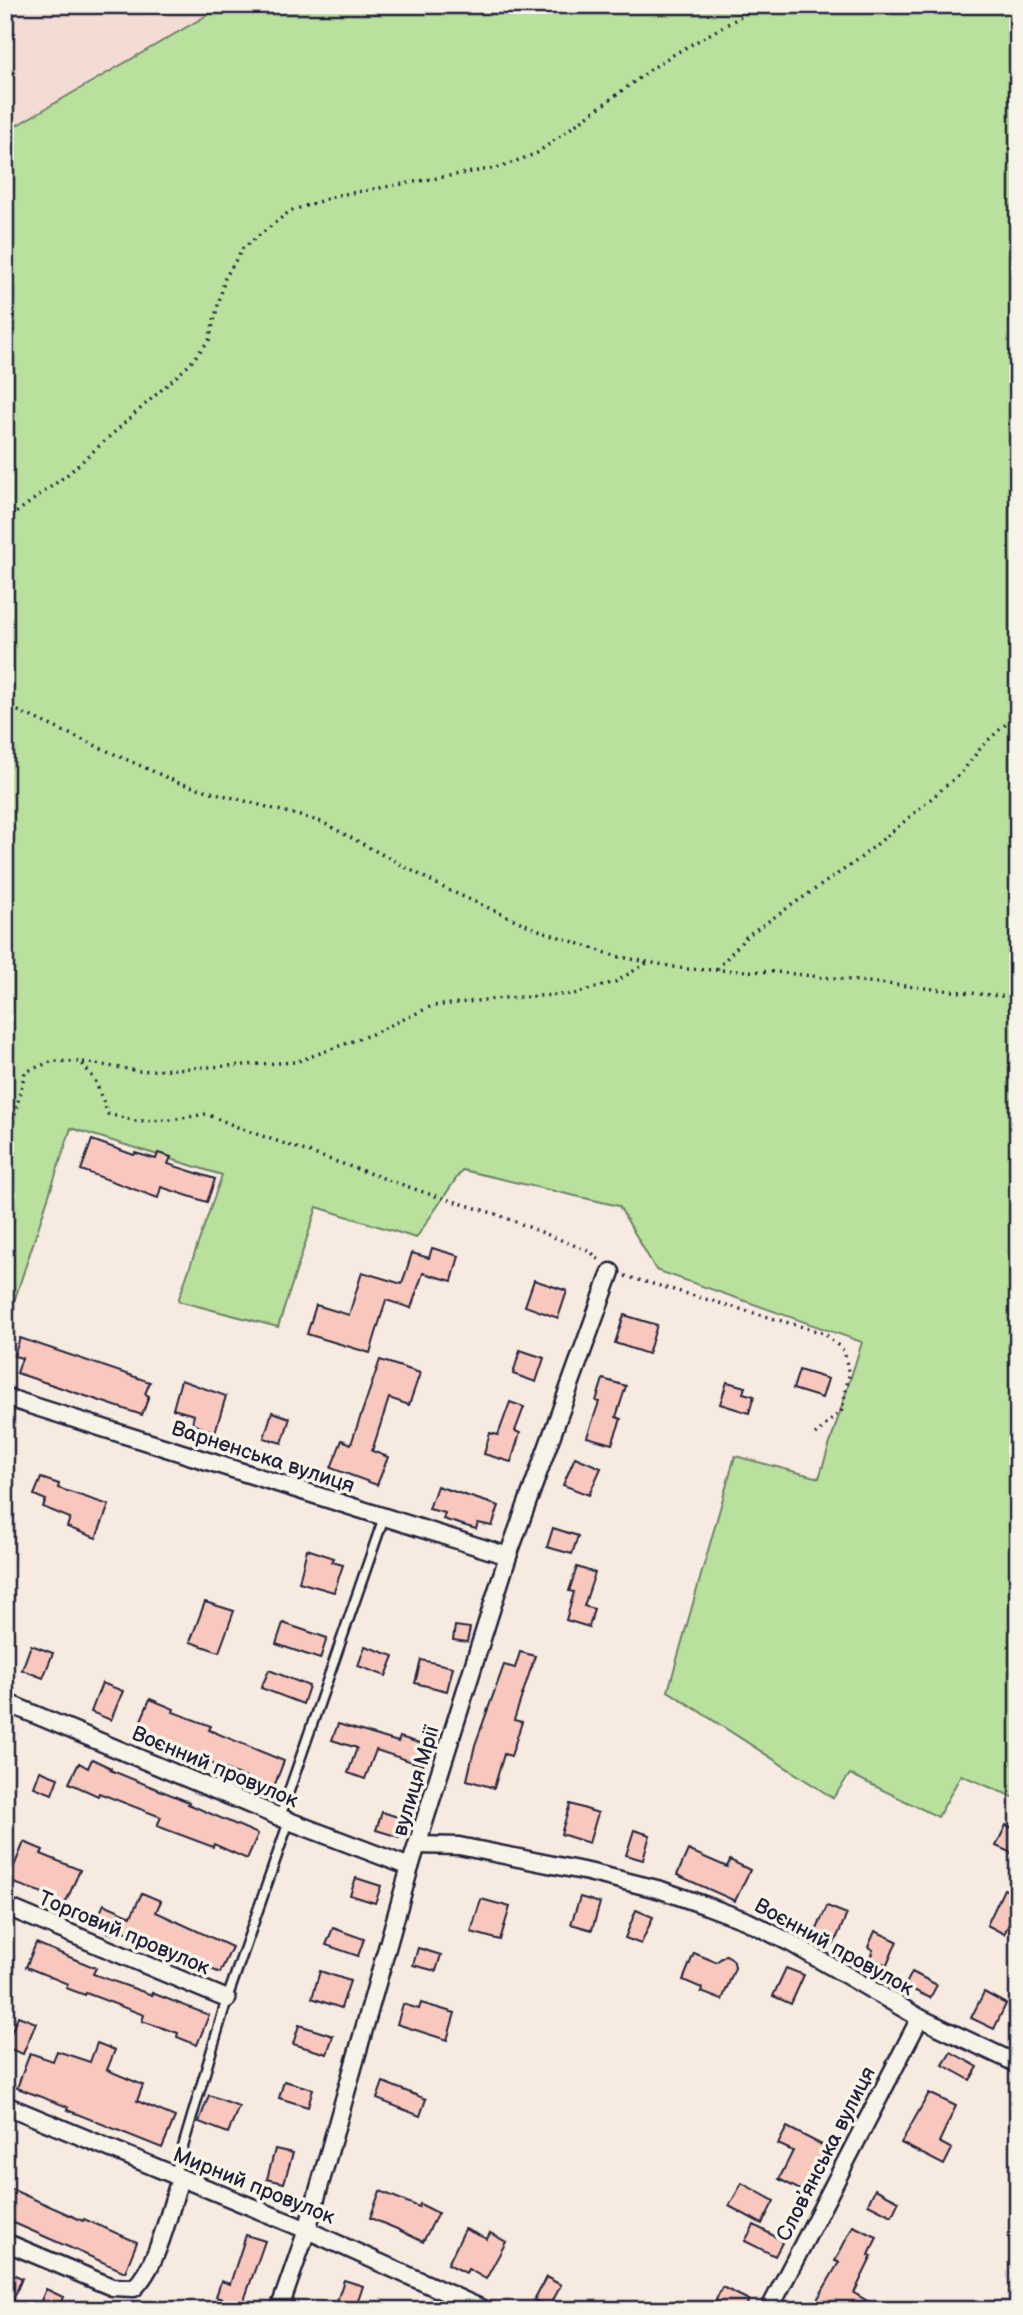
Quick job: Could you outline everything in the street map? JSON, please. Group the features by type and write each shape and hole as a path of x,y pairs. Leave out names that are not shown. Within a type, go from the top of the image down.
{"street":[{"name":"вулиця Мрії","path":"279,2310 307,2230 410,1867 508,1556 611,1272"},
{"name":"Варненська вулиця","path":"5,1397 508,1556"},
{"name":"Воєнний провулок","path":"5,1702 285,1819 410,1867"},
{"name":"Воєнний провулок","path":"418,1845 459,1846 588,1872 661,1890 707,1906 747,1921 791,1943 920,2018 1018,2064"},
{"name":"Торговий провулок","path":"5,1906 227,1999"},
{"name":"Словʼянська вулиця","path":"769,2310 920,2018"},
{"name":"Мирний провулок","path":"5,2105 307,2230 485,2310"},
{"path":"5,2242 113,2287 134,2288 144,2280 151,2266 177,2178"}],"lane":[{"path":"177,2178 227,1999 384,1517"}],"path":[{"path":"5,521 68,474 189,365 209,340 225,278 243,248 290,211 339,195 501,167 537,153 664,60 761,5"},
{"path":"5,705 179,783 322,822 446,889 536,929 615,956 686,969 776,972 1018,998"},
{"path":"716,970 748,935 858,860 912,815 961,772 983,745 1018,713"},
{"path":"5,1157 25,1072 53,1061 81,1062 140,1071 296,1062 372,1034 432,1006 574,993 615,982 649,962"},
{"path":"81,1062 95,1080 108,1114 136,1121 171,1120 206,1114 403,1185 496,1214 591,1252 611,1272 824,1333 844,1351 849,1375 842,1410 815,1435"}],"shaded area":[{"path":"5,5 225,5 5,132"}],"green space":[{"path":"225,5 1018,5 1018,1799 961,1775 938,1817 850,1774 833,1798 668,1691 735,1456 819,1478 862,1342 656,1270 619,1206 462,1170 416,1238 317,1207 278,1327 178,1301 222,1175 71,1128 5,1329 5,132"}],"building":[{"path":"92,1140 134,1155 135,1153 156,1159 158,1153 171,1157 168,1164 215,1179 207,1202 161,1187 158,1198 81,1170"},
{"path":"432,1248 459,1256 452,1281 423,1273 411,1308 386,1300 370,1353 307,1334 316,1305 349,1315 362,1272 402,1284 412,1253 429,1258"},
{"path":"534,1280 567,1291 558,1318 525,1306"},
{"path":"624,1315 657,1325 648,1354 615,1343"},
{"path":"20,1338 150,1382 145,1394 149,1396 142,1415 17,1373 22,1358 14,1356"},
{"path":"520,1350 544,1358 536,1382 513,1374"},
{"path":"380,1360 420,1373 409,1405 389,1398 372,1451 388,1457 377,1485 331,1468 342,1440 351,1444"},
{"path":"799,1370 828,1379 822,1398 793,1389"},
{"path":"603,1379 626,1386 616,1417 621,1419 612,1444 587,1437 599,1402 596,1401"},
{"path":"181,1380 226,1396 215,1432 192,1424 194,1415 173,1409"},
{"path":"727,1382 745,1387 743,1393 754,1396 749,1413 720,1404"},
{"path":"510,1402 524,1407 515,1431 520,1433 511,1462 484,1454 490,1433 498,1435"},
{"path":"272,1412 290,1418 282,1443 264,1438"},
{"path":"575,1457 601,1468 589,1495 563,1485"},
{"path":"41,1478 59,1484 58,1488 109,1505 96,1538 67,1527 70,1518 43,1507 46,1500 34,1495"},
{"path":"437,1486 499,1506 492,1526 478,1523 476,1529 443,1519 445,1513 429,1509"},
{"path":"553,1528 578,1536 572,1554 547,1547"},
{"path":"307,1549 334,1558 332,1562 343,1565 334,1592 299,1582"},
{"path":"577,1567 595,1573 584,1606 594,1609 589,1627 566,1620 574,1592 569,1591"},
{"path":"205,1602 234,1611 219,1652 190,1642"},
{"path":"283,1623 327,1638 320,1659 276,1644"},
{"path":"455,1626 470,1628 467,1642 453,1640"},
{"path":"31,1645 53,1653 43,1678 22,1670"},
{"path":"365,1646 394,1656 386,1676 358,1666"},
{"path":"520,1652 535,1656 514,1720 522,1722 511,1756 504,1754 494,1788 467,1780 475,1745 504,1665 515,1668"},
{"path":"421,1660 453,1667 447,1691 415,1683"},
{"path":"269,1670 309,1686 303,1704 261,1688"},
{"path":"102,1683 123,1691 111,1720 91,1712"},
{"path":"150,1699 174,1709 173,1712 211,1726 209,1730 284,1761 273,1789 136,1732"},
{"path":"338,1724 398,1742 400,1737 429,1746 422,1765 376,1750 365,1779 348,1773 357,1748 332,1740"},
{"path":"92,1759 111,1768 110,1770 258,1834 247,1859 214,1844 213,1847 157,1826 161,1817 99,1793 98,1796 69,1783 79,1763 88,1768"},
{"path":"40,1771 58,1778 52,1794 34,1787"},
{"path":"570,1804 598,1813 589,1843 561,1834"},
{"path":"382,1812 404,1819 399,1837 376,1830"},
{"path":"1006,1825 1018,1830 1018,1856 996,1846"},
{"path":"634,1830 650,1835 643,1860 626,1855"},
{"path":"24,1842 43,1850 41,1854 80,1870 65,1904 48,1897 49,1895 8,1881"},
{"path":"688,1850 727,1867 730,1860 750,1870 735,1901 677,1875"},
{"path":"356,1878 381,1886 375,1903 350,1895"},
{"path":"1004,1889 1018,1895 1018,1906 1004,1934 987,1925"},
{"path":"142,1893 161,1901 156,1912 232,1947 220,1973 115,1927 112,1934 94,1925 104,1904 131,1916"},
{"path":"580,1897 600,1903 592,1930 571,1924"},
{"path":"481,1899 510,1907 500,1940 471,1932"},
{"path":"827,1906 847,1914 834,1944 814,1936"},
{"path":"636,1910 653,1917 641,1944 625,1938"},
{"path":"333,1928 364,1939 358,1956 326,1945"},
{"path":"875,1931 897,1941 887,1965 870,1958 873,1950 868,1947"},
{"path":"36,1943 96,1968 93,1974 209,2015 197,2045 177,2037 178,2033 142,2021 144,2015 66,1988 68,1984 26,1967"},
{"path":"418,1948 441,1955 436,1971 413,1965"},
{"path":"694,1953 716,1962 726,1955 734,1962 735,1968 722,2000 701,1992 702,1988 683,1980"},
{"path":"786,1968 804,1975 791,2004 773,1996"},
{"path":"320,1971 350,1981 341,2008 312,1998"},
{"path":"912,1972 937,1985 930,1998 905,1986"},
{"path":"984,1992 1006,2004 994,2029 971,2018"},
{"path":"421,2003 455,2013 447,2040 397,2024 403,2004 419,2009"},
{"path":"18,2016 36,2023 23,2054 5,2047"},
{"path":"299,2025 333,2036 327,2054 293,2044"},
{"path":"97,2043 115,2050 107,2070 143,2085 137,2101 175,2117 162,2148 17,2088 30,2053 53,2061 57,2051 90,2062"},
{"path":"951,2052 978,2067 970,2080 943,2065"},
{"path":"284,2081 313,2089 308,2107 279,2098"},
{"path":"383,2082 426,2099 420,2116 377,2099"},
{"path":"929,2093 956,2106 939,2142 952,2149 944,2165 901,2143"},
{"path":"209,2095 239,2106 228,2133 199,2122"},
{"path":"787,2127 826,2147 802,2191 779,2179 793,2151 778,2144"},
{"path":"275,2149 293,2153 284,2183 267,2179"},
{"path":"742,2183 774,2201 762,2224 729,2206"},
{"path":"11,2189 137,2242 125,2272 5,2219 5,2203"},
{"path":"875,2189 899,2201 892,2216 868,2204"},
{"path":"380,2191 438,2213 423,2242 370,2218"},
{"path":"754,2225 783,2241 775,2256 745,2241"},
{"path":"853,2226 877,2237 869,2255 872,2256 854,2293 883,2310 835,2310 817,2300 839,2262 835,2261"},
{"path":"465,2229 487,2239 490,2233 506,2242 486,2279 468,2269 466,2273 448,2264"},
{"path":"246,2235 265,2241 242,2306 216,2297 221,2281 230,2284"},
{"path":"5,2271 22,2278 9,2310 5,2310"},
{"path":"546,2277 561,2285 549,2308 534,2300"},
{"path":"344,2280 363,2286 355,2310 334,2310"},
{"path":"722,2287 749,2300 744,2310 732,2310 715,2302"},
{"path":"46,2289 63,2297 58,2310 37,2310"}]}
